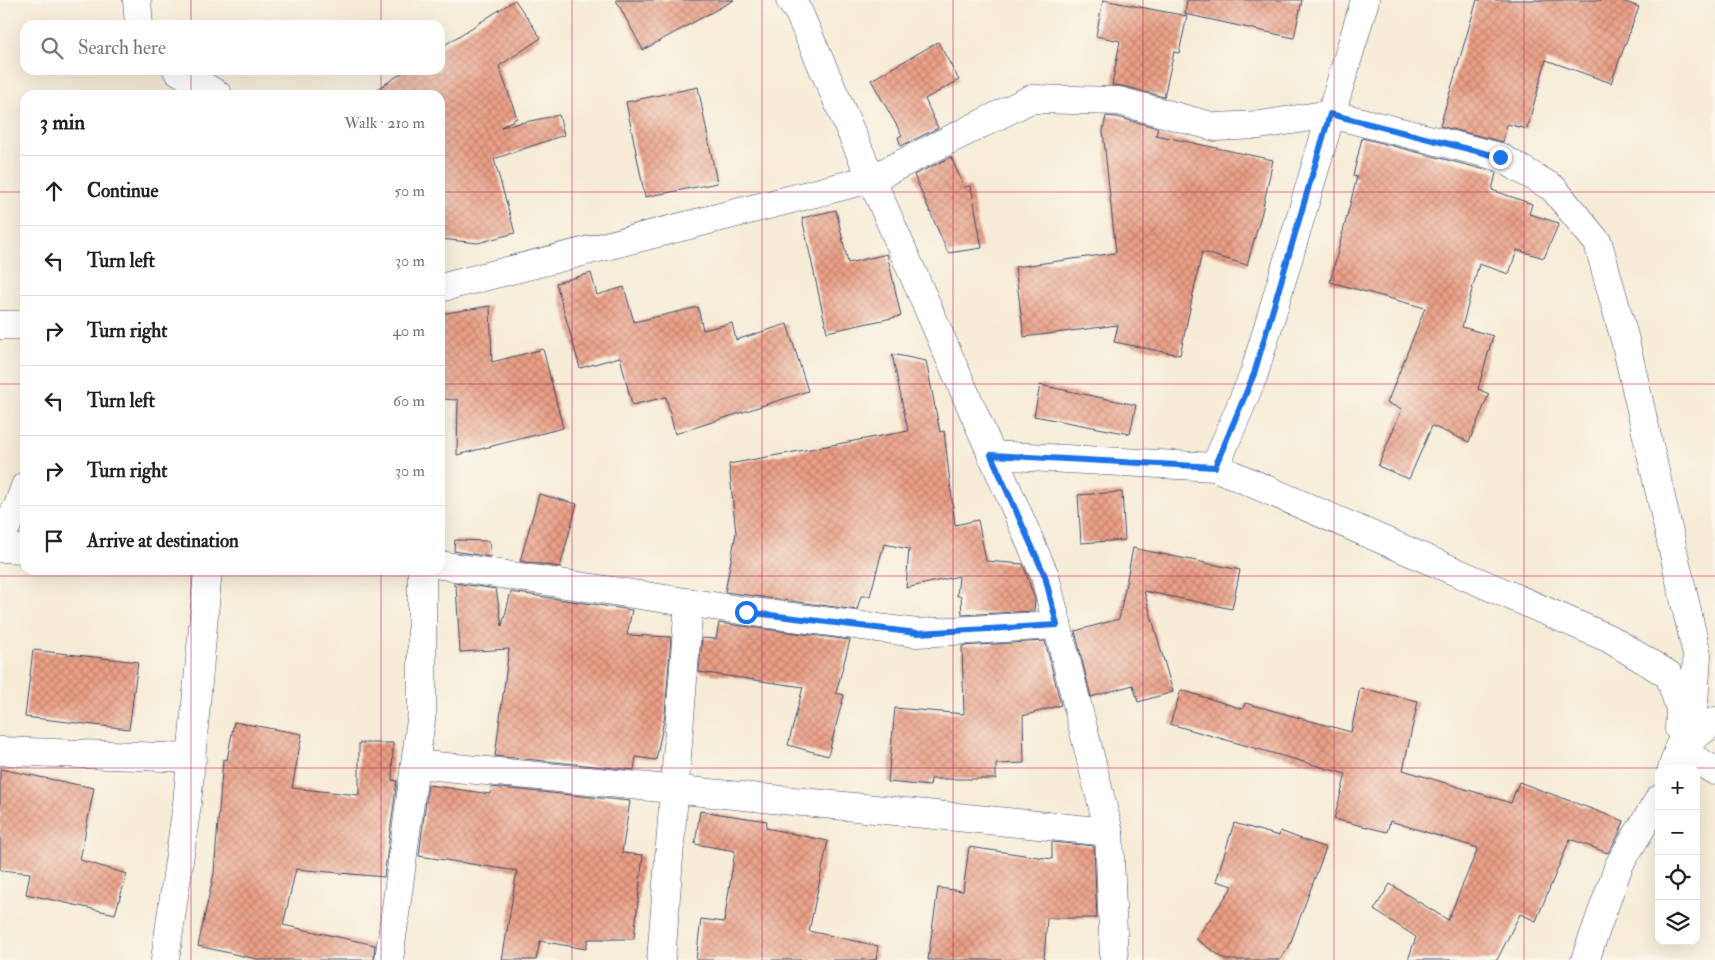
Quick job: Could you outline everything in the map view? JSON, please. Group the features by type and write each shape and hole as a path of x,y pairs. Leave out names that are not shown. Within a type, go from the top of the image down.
{"street":[{"path":"137,0 139,20"},
{"path":"790,0 799,13 1045,576 1109,832 1114,960"},
{"path":"1215,467 1254,374 1365,0"},
{"path":"185,75 210,90"},
{"path":"445,287 871,179 1031,99 1119,101 1215,127 1260,125 1330,114 1500,157 1552,188 1598,243 1626,340 1697,655 1694,704 1675,759"},
{"path":"0,325 20,325"},
{"path":"991,455 1215,467 1610,639 1670,675 1680,709 1675,759"},
{"path":"0,538 20,500"},
{"path":"0,548 20,549"},
{"path":"445,566 689,603 917,633 1057,625"},
{"path":"165,960 192,758 208,575"},
{"path":"389,960 422,712 422,575"},
{"path":"660,960 689,603"},
{"path":"1675,759 1715,721"},
{"path":"0,750 192,758"},
{"path":"1675,759 1715,771"},
{"path":"415,764 1109,832"},
{"path":"1585,960 1620,865 1655,805"}],"building":[{"path":"515,0 541,38 499,66 517,118 501,127 559,115 564,135 494,159 515,233 478,243 445,240 445,90 376,90 399,75 445,75 445,45"},
{"path":"616,0 734,0 643,50"},
{"path":"1103,0 1187,16 1179,53 1174,52 1164,97 1112,85 1120,41 1096,36"},
{"path":"1187,0 1302,0 1294,38 1185,14"},
{"path":"1477,0 1620,0 1639,7 1611,83 1546,60 1527,129 1507,124 1503,142 1440,126"},
{"path":"938,42 959,80 925,99 938,128 901,146 898,137 902,135 871,80"},
{"path":"698,87 717,183 645,197 626,102"},
{"path":"1106,116 1158,128 1156,135 1273,160 1262,212 1247,265 1202,252 1180,355 1114,342 1118,325 1024,337 1015,267 1116,253 1103,131"},
{"path":"1362,138 1494,172 1496,173 1492,190 1532,204 1529,214 1559,223 1544,258 1517,250 1509,274 1479,264 1462,327 1493,336 1478,389 1489,394 1469,442 1432,426 1409,479 1378,466 1402,409 1387,403 1425,308 1330,282 1357,177 1353,176"},
{"path":"951,157 964,187 971,186 982,248 948,253 914,175"},
{"path":"836,210 848,263 887,254 901,316 827,332 802,218"},
{"path":"591,273 597,295 624,287 634,322 698,307 703,330 732,323 736,340 787,324 808,391 675,434 666,397 632,405 620,357 580,368 556,283"},
{"path":"490,306 492,362 543,349 563,428 457,455 458,400 445,399 445,313"},
{"path":"892,354 926,361 940,432 944,431 955,525 978,520 986,561 1023,564 1035,600 1034,611 962,615 961,596 957,596 959,576 906,588 909,549 884,544 870,596 861,596 857,610 725,592 736,533 729,464 908,431"},
{"path":"1040,385 1136,405 1130,434 1034,416"},
{"path":"1122,492 1125,540 1081,543 1078,495"},
{"path":"539,494 577,504 560,567 520,561"},
{"path":"455,540 489,541 491,557 454,551"},
{"path":"1133,548 1240,570 1232,609 1144,591 1173,692 1138,702 1133,685 1091,697 1075,631 1119,619"},
{"path":"454,583 496,589 502,626 511,592 632,610 627,635 671,637 665,715 656,760 636,757 634,770 495,756 509,649 460,652 456,586 454,586"},
{"path":"719,623 850,640 836,693 844,695 828,756 788,745 803,687 699,672 702,638 716,639"},
{"path":"1045,641 1061,705 1023,716 1024,763 996,764 996,779 931,779 930,786 888,782 895,708 964,714 962,646"},
{"path":"33,650 138,662 129,729 25,717"},
{"path":"1360,688 1418,701 1403,770 1511,803 1519,782 1624,821 1608,853 1570,839 1536,921 1520,914 1497,960 1408,960 1416,937 1374,910 1390,884 1448,920 1478,848 1390,821 1387,832 1334,819 1346,774 1170,724 1181,690 1243,709 1245,703 1351,732"},
{"path":"234,722 302,734 292,788 359,795 359,743 393,743 392,780 397,781 384,877 296,869 283,925 375,945 374,960 261,960 198,946 214,873 223,759 227,760"},
{"path":"0,769 94,788 80,860 127,874 115,914 26,894 30,873 0,870"},
{"path":"428,785 490,794 491,787 630,801 622,853 643,855 634,939 588,939 586,949 540,941 536,960 502,960 517,871 419,856"},
{"path":"700,811 767,821 766,828 828,841 809,931 878,946 876,960 696,960 701,919 724,922 735,851 695,844"},
{"path":"1234,823 1279,836 1280,831 1326,848 1289,947 1280,960 1226,960 1196,939 1233,886 1216,881"},
{"path":"1052,842 1094,846 1097,918 1047,918 1044,960 928,960 938,888 963,891 969,847 1052,859"}],"route":[{"path":"746,612 917,633 1057,625 1045,576 991,455 1215,467 1254,374 1330,114 1500,157"}]}
